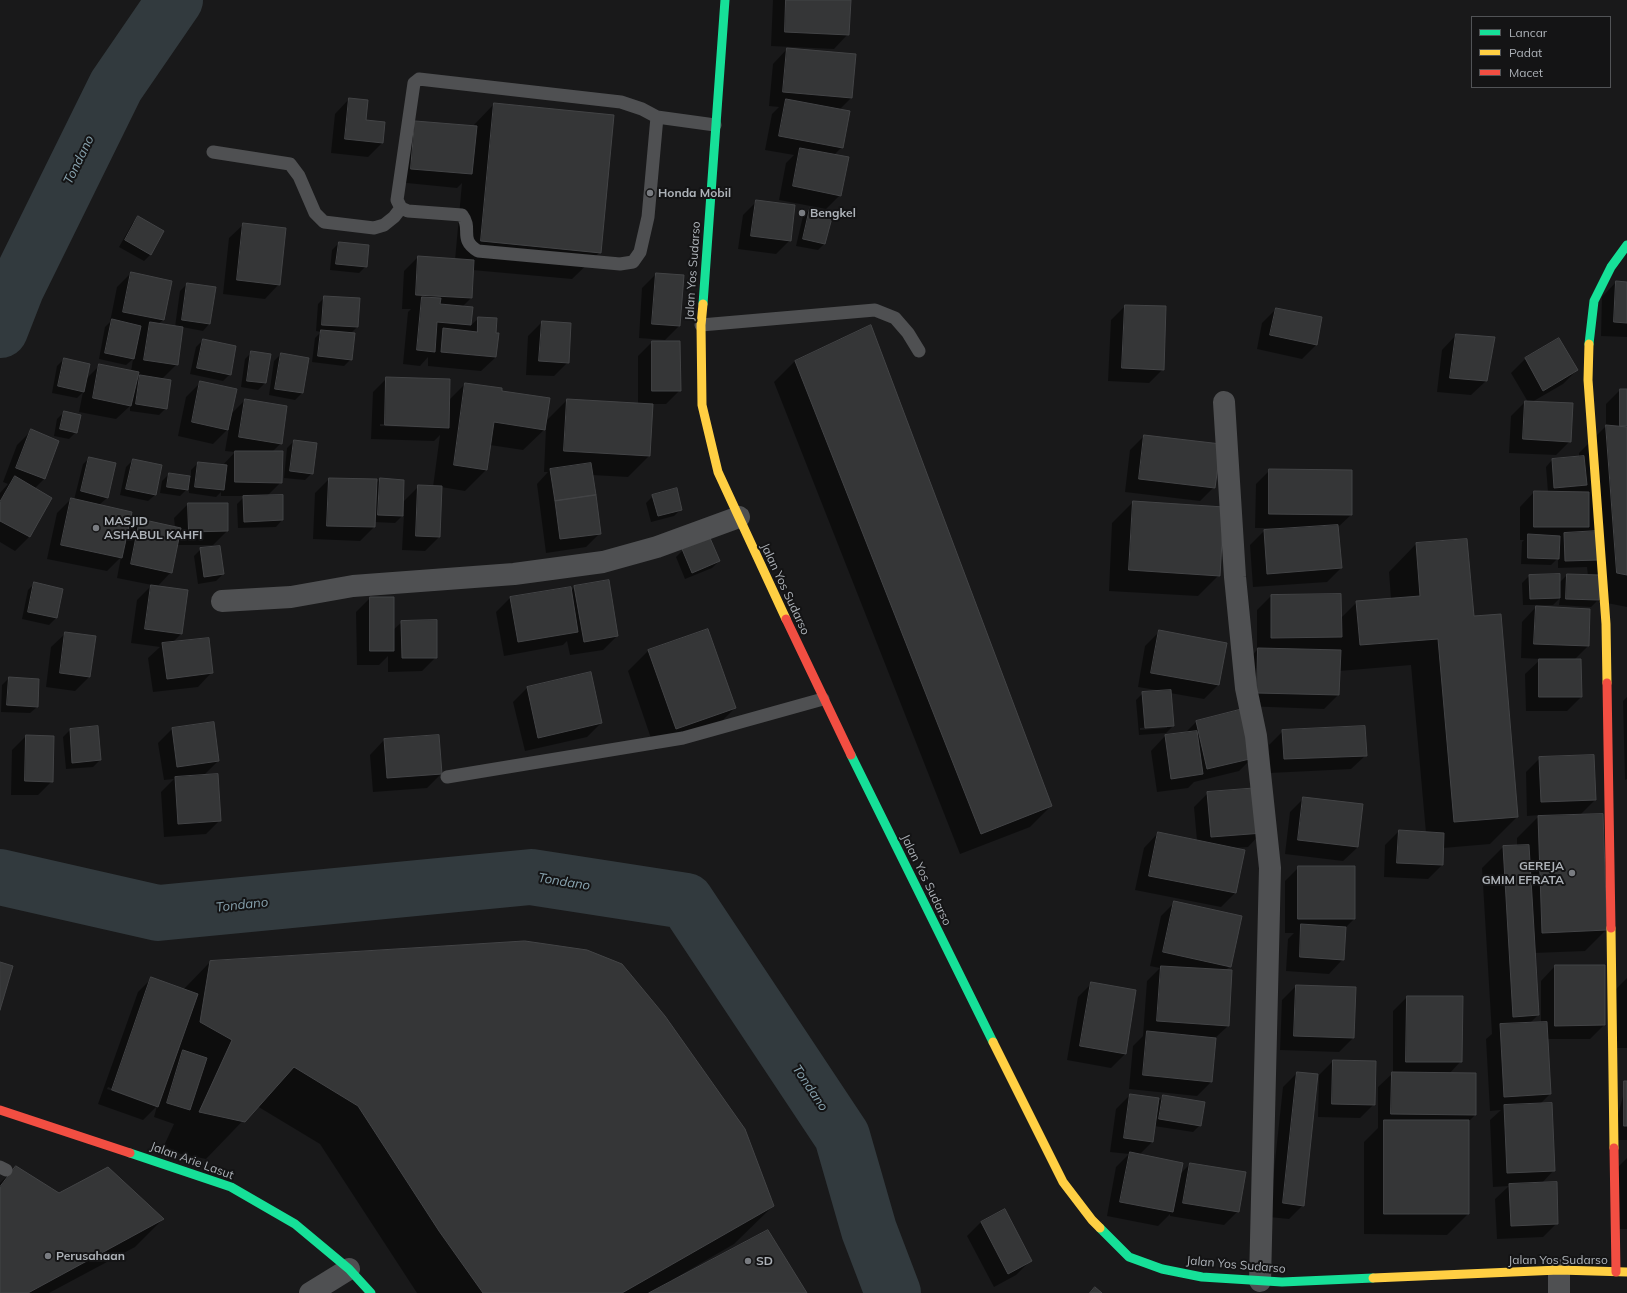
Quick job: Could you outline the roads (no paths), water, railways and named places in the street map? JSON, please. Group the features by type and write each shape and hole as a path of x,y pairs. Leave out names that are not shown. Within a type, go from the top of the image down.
{"main road":[{"name":"Jalan Yos Sudarso","path":"725,0 701,325 702,405 718,472 823,699 1063,1182 1092,1220 1129,1256 1162,1269 1196,1276 1260,1281 1282,1287 1497,1272 1559,1270 1627,1272"},
{"path":"1616,1272 1606,624 1588,380 1589,340 1594,301 1611,267 1627,245"},
{"name":"Jalan Arie Lasut","path":"0,1110 231,1187 295,1224 349,1269 371,1293"}],"street":[{"path":"1224,402 1235,577 1246,688 1256,736 1270,868 1260,1281"},
{"path":"222,601 291,597 361,585 514,574 603,562 657,547 739,517"},
{"path":"310,1293 349,1269"},
{"path":"1559,1270 1559,1293"}],"lane":[{"path":"657,117 648,217 640,252 633,262 620,264 478,251 470,247 467,241 466,220 462,215 408,211 401,208 397,200 414,84 419,79 621,102 642,109 657,117 716,125"},
{"path":"213,152 290,164 299,176 315,213 324,222 374,228 384,225 394,217 401,208"},
{"path":"701,325 875,310 895,318 908,333 919,351"},
{"path":"447,778 684,738 823,699"}],"waterway":[{"name":"Tondano","path":"0,330 16,289 116,86 175,0"},
{"name":"Tondano","path":"0,877 158,913 531,877 686,901 842,1136 869,1230 893,1293"}],"place":[{"name":"Honda Mobil","path":"650,193"},
{"name":"Bengkel","path":"802,213"},
{"name":"MASJID ASHABUL KAHFI","path":"96,528"},
{"name":"GEREJA GMIM EFRATA","path":"1572,873"},
{"name":"Perusahaan","path":"48,1256"},
{"name":"SD","path":"748,1261"}]}
